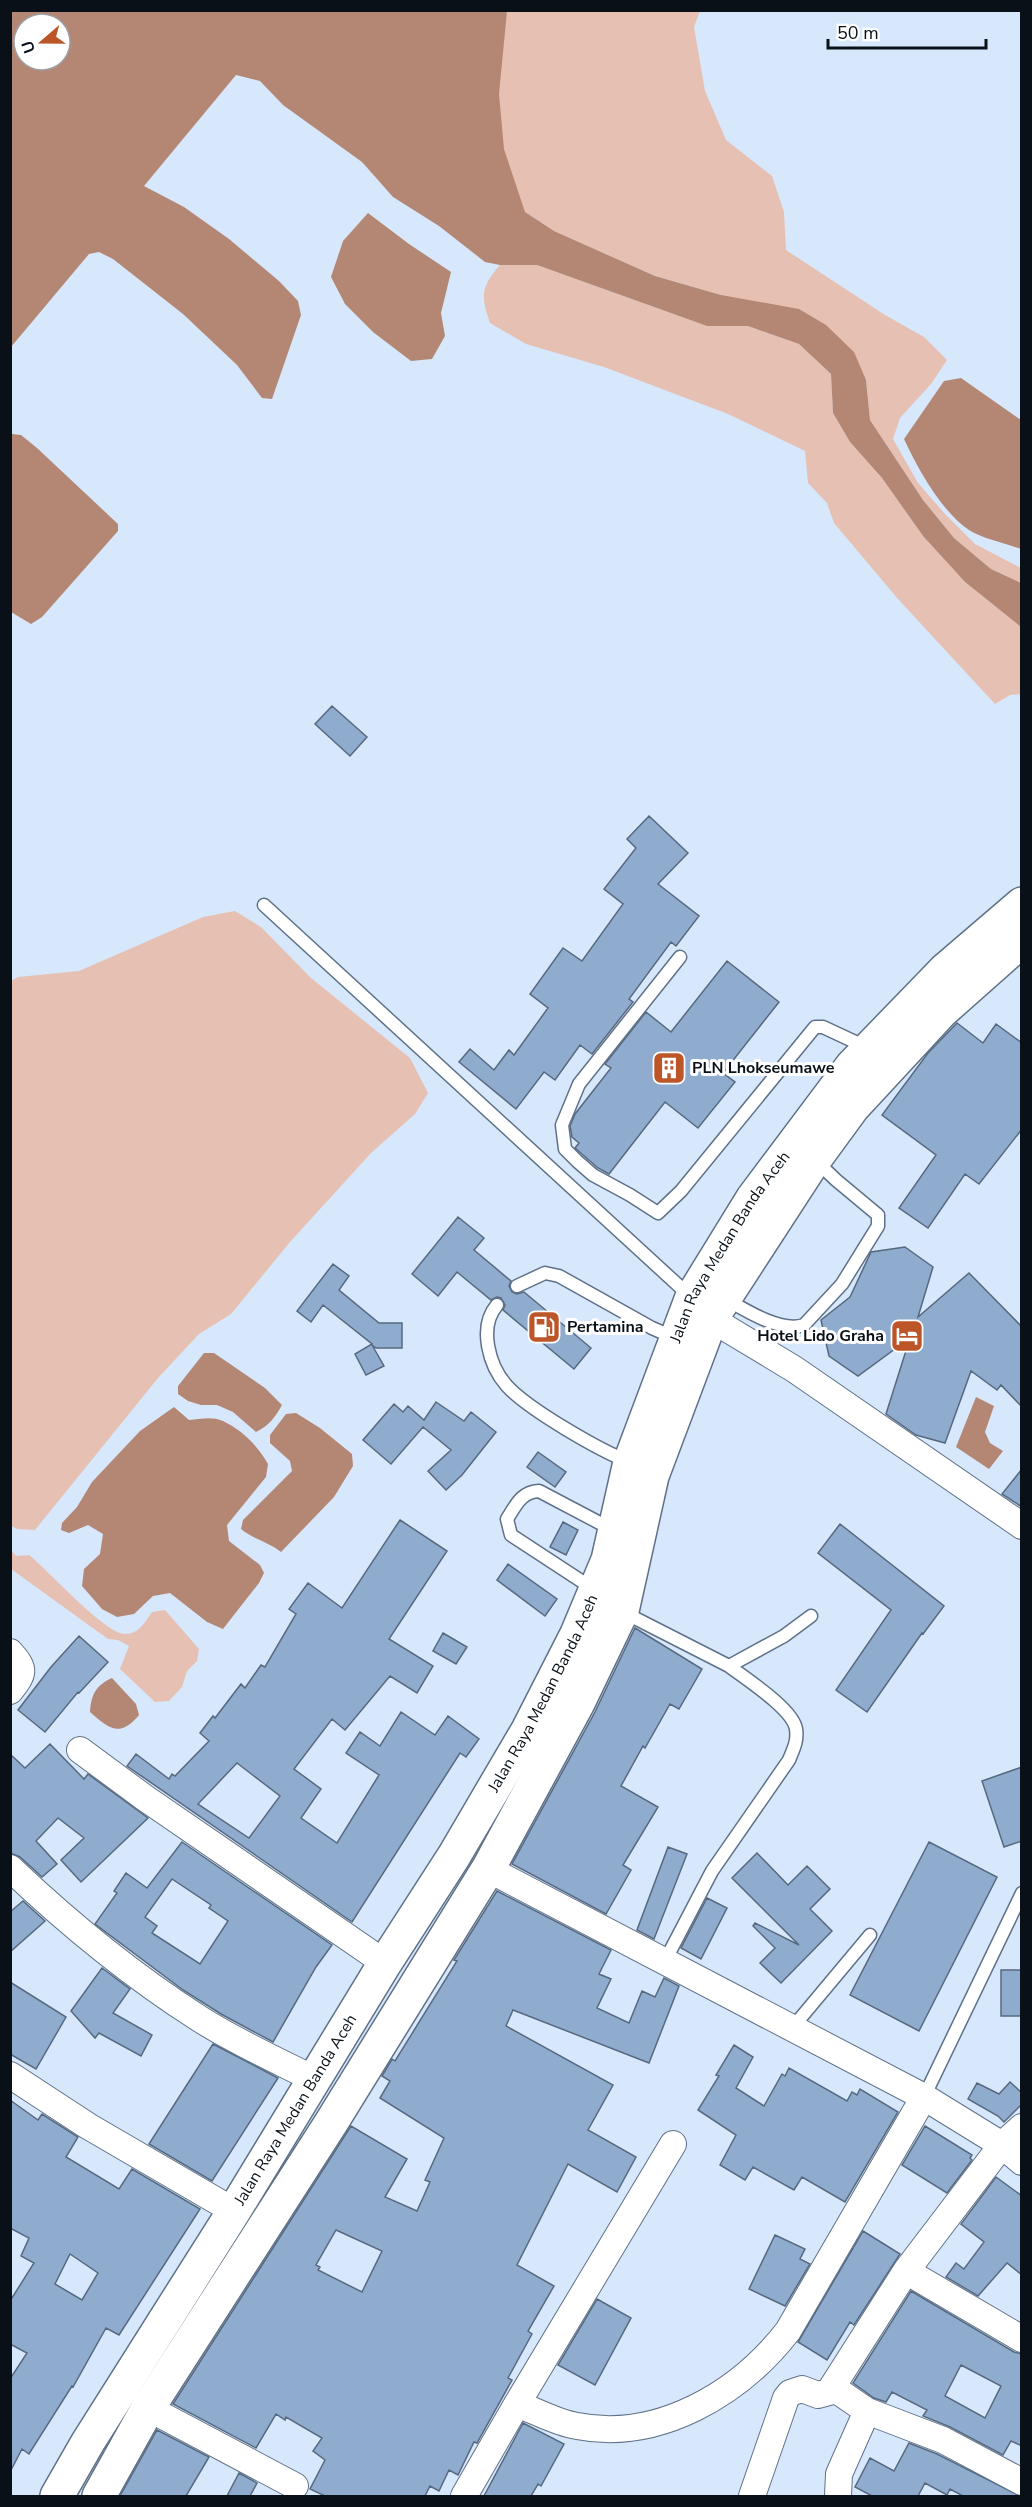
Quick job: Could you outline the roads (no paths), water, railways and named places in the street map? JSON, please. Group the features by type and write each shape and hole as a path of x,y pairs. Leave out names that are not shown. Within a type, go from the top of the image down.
{"highway":[{"name":"Jalan Raya Medan Banda Aceh","path":"804,1151 852,1066 945,970 1021,905"},
{"name":"Jalan Raya Medan Banda Aceh","path":"57,2496 88,2442 234,2211 385,1963 454,1856 528,1731 596,1591 608,1560 614,1530 753,1198 853,1107 941,1012 1022,940"},
{"name":"Jalan Raya Medan Banda Aceh","path":"99,2496 148,2408 331,2123 488,1869 578,1703 622,1611 641,1469 676,1338 709,1305"}],"street":[{"path":"709,1305 794,1369 1022,1526"},
{"path":"10,1652 22,1670 22,1676 10,1691"},
{"path":"80,1750 145,1798 385,1963"},
{"path":"10,1868 76,1929 149,1986 211,2026 314,2079"},
{"path":"488,1869 924,2097 1002,2145 1022,2162"},
{"path":"10,2075 88,2127 234,2211"},
{"path":"517,2404 575,2426 610,2430 645,2425 697,2408 749,2373 769,2356 788,2331 924,2097"},
{"path":"752,2496 786,2398 790,2393 802,2389 818,2395 829,2392 906,2271 1002,2145 1022,2127"},
{"path":"464,2496 673,2144"},
{"path":"906,2271 1022,2339"},
{"path":"832,2387 867,2411 943,2440 1022,2482"},
{"path":"148,2408 295,2486"},
{"path":"845,2492 839,2474 867,2411"}],"lane":[{"path":"264,905 709,1305 792,1328 804,1325 842,1284 878,1226 878,1215 804,1151"},
{"path":"680,957 579,1084 562,1125 565,1149 577,1161 593,1175 630,1195 658,1214 681,1191 815,1028 823,1027 870,1049"},
{"path":"517,1286 545,1273 559,1276 652,1328 676,1338"},
{"path":"497,1305 489,1320 486,1334 496,1367 505,1385 520,1398 568,1429 641,1469"},
{"path":"596,1591 511,1534 507,1519 520,1498 530,1492 539,1491 614,1530"},
{"path":"622,1611 729,1666 781,1707 794,1721 797,1731 796,1744 789,1761 712,1871 664,1960"},
{"path":"729,1666 784,1636 811,1616"},
{"path":"924,2097 1022,1893"},
{"path":"793,2027 870,1935"}],"place":[{"name":"PLN Lhokseumawe","path":"669,1068"},
{"name":"Pertamina","path":"544,1327"},
{"name":"Hotel Lido Graha","path":"907,1336"}]}
